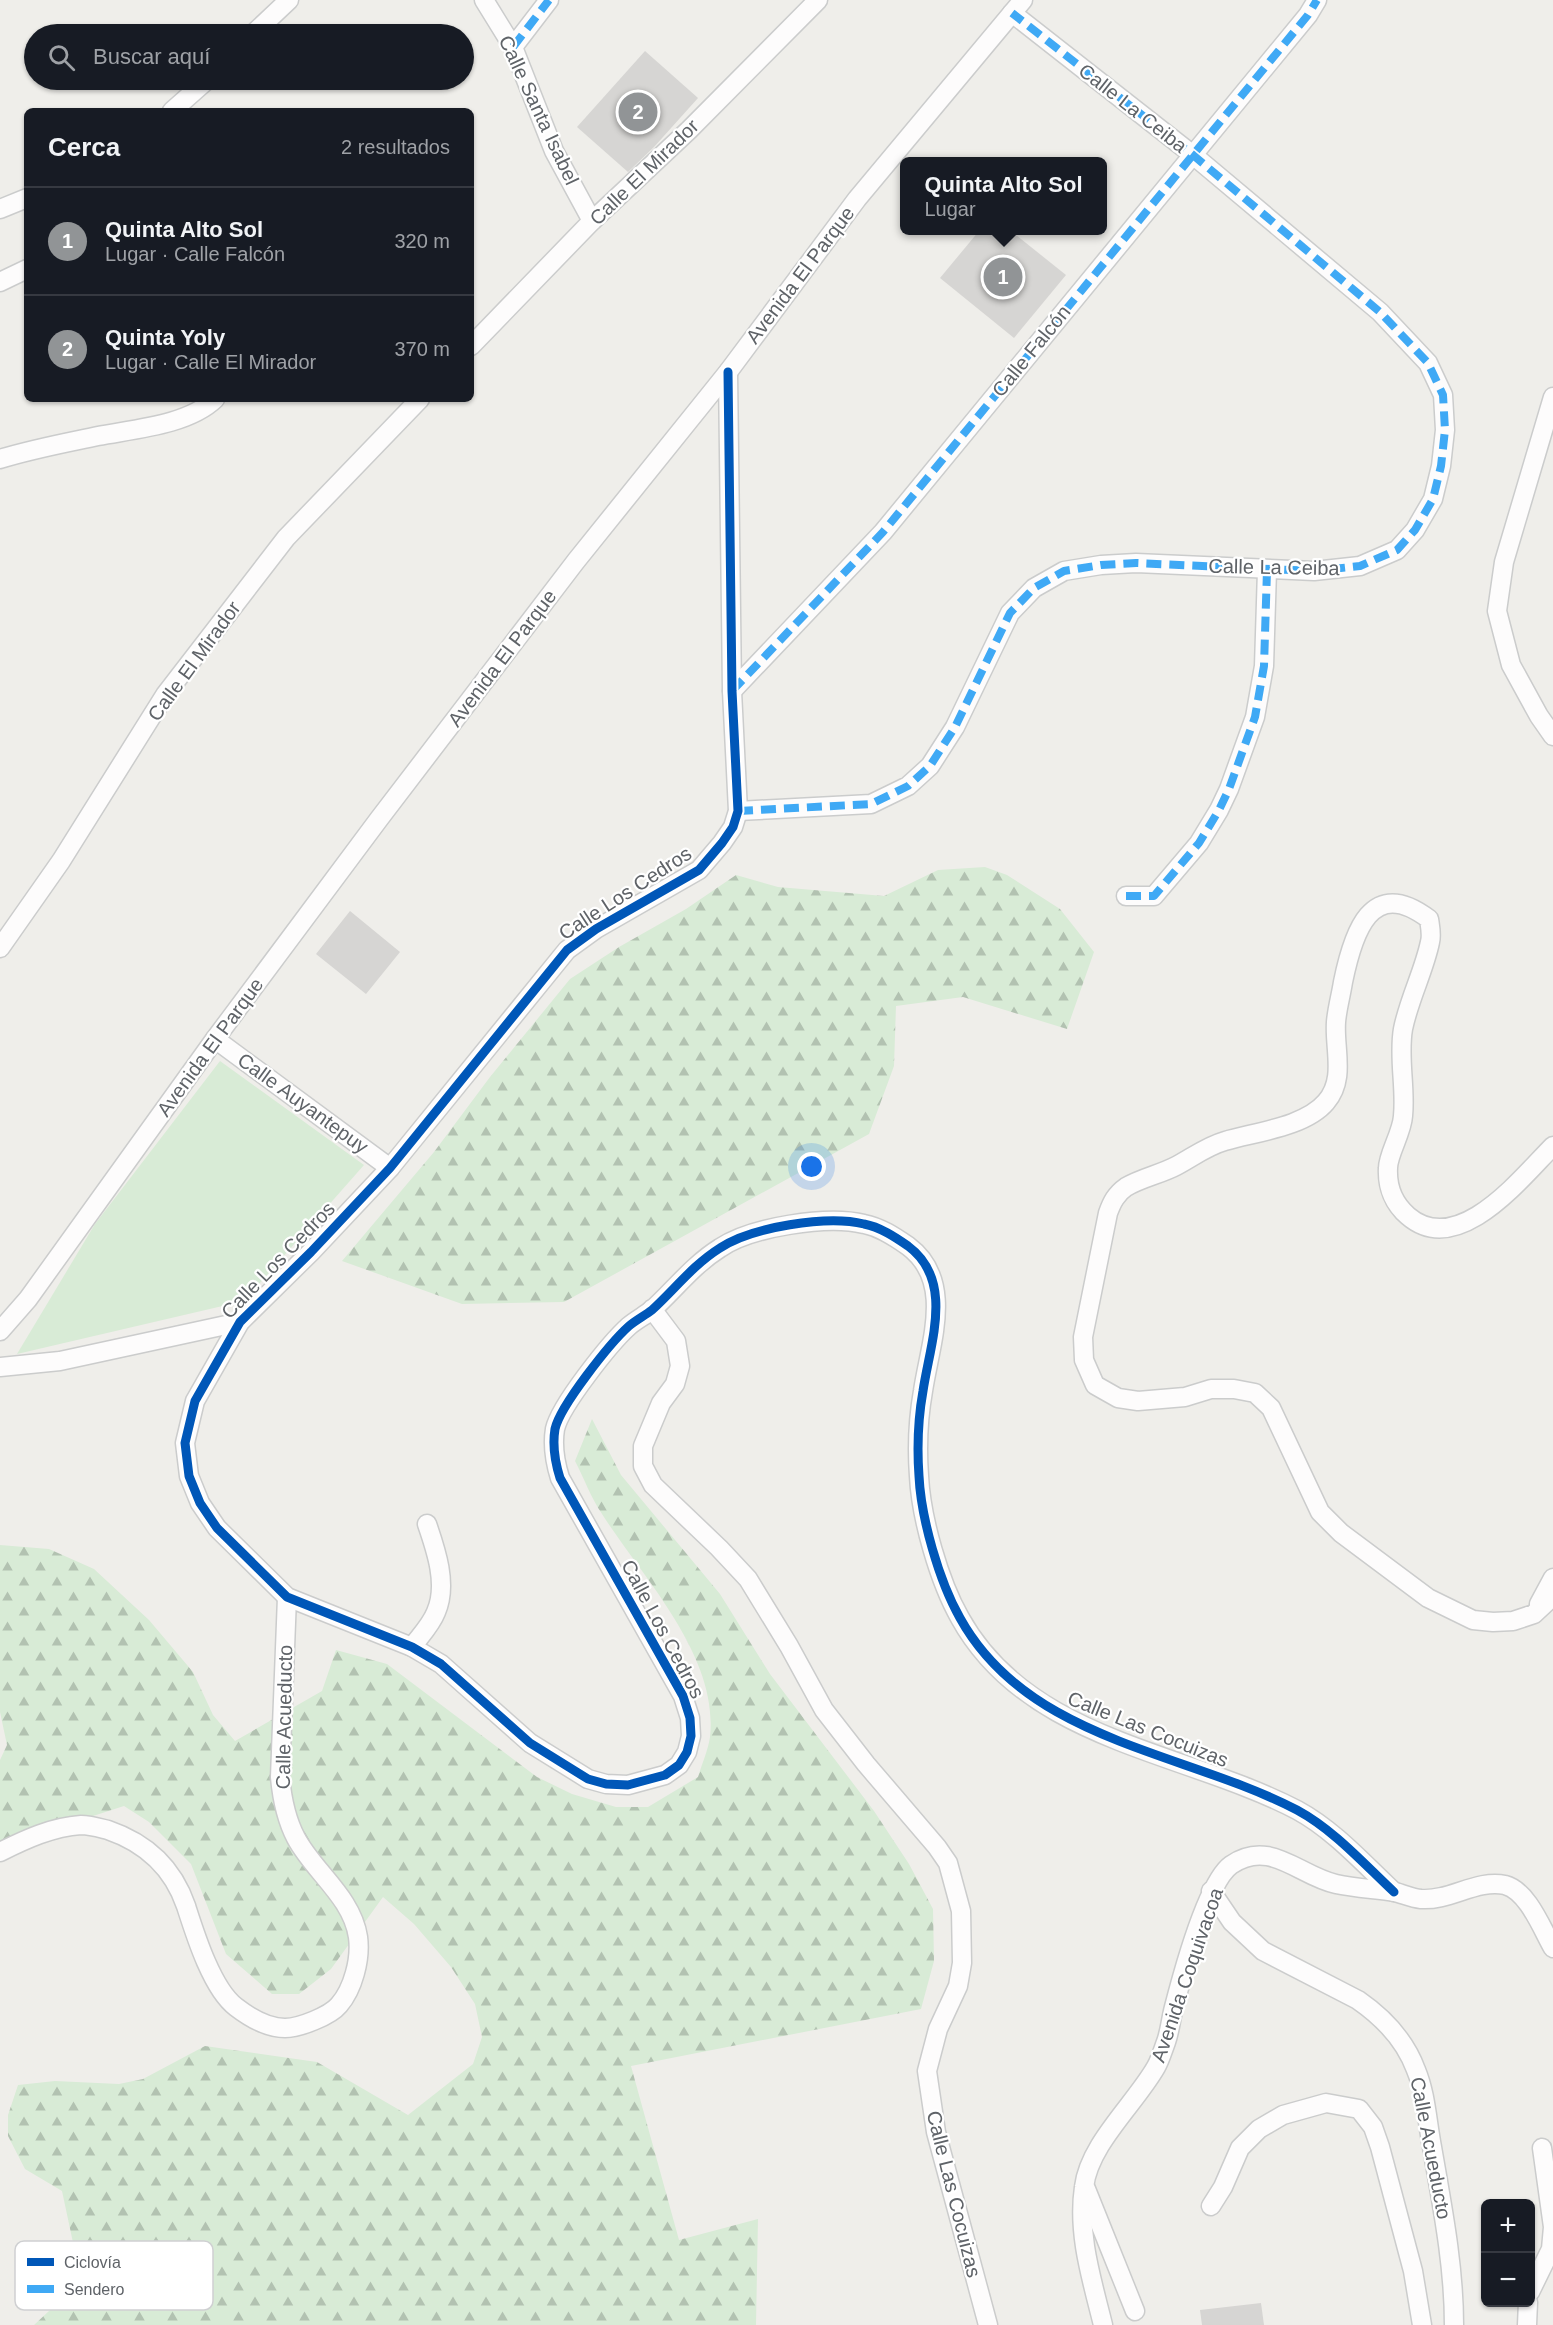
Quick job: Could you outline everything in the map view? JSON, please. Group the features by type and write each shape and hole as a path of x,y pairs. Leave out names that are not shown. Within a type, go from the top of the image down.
{"street":[{"path":"264,24 289,0"},
{"name":"Calle Santa Isabel","path":"484,0 513,47 554,151 592,220"},
{"path":"513,47 549,0"},
{"name":"Calle El Mirador","path":"474,343 592,220 689,130 818,0"},
{"name":"Calle Falcón","path":"732,691 883,532 1308,15 1317,0"},
{"name":"Calle La Ceiba","path":"738,811 871,804 908,786 930,765 955,727 1010,613 1034,588 1064,571 1101,565 1136,563 1314,571 1360,567 1397,550 1415,530 1432,499 1441,466 1445,430 1443,395 1428,363 1380,312 1017,7"},
{"name":"Avenida El Parque","path":"0,1331 28,1299 215,1039 379,819 562,580 728,372 856,199 1017,7"},
{"path":"175,108 196,90"},
{"path":"0,208 24,199"},
{"path":"0,282 24,270"},
{"name":"Calle Los Cedros","path":"652,1309 628,1327 604,1352 561,1414 556,1427 554,1444 555,1461 569,1497 683,1696 690,1718 691,1736 687,1752 679,1765 665,1775 628,1785 606,1784 588,1779 530,1743 441,1664 412,1647 287,1597 217,1528 200,1503 189,1476 185,1443 195,1401 240,1322 311,1252 390,1168 567,950 596,928 699,870 733,827 738,811 732,691 728,372"},
{"path":"1553,397 1504,562 1497,611 1511,665 1539,716 1553,736"},
{"path":"0,459 32,449 156,425 190,416 212,402"},
{"name":"Calle El Mirador","path":"0,948 61,861 172,686 286,538 417,402"},
{"path":"1126,896 1154,896 1199,843 1229,789 1255,717 1264,666 1268,570"},
{"path":"1553,1146 1487,1212 1467,1222 1441,1228 1417,1224 1398,1208 1389,1188 1388,1166 1404,1117 1403,1031 1416,982 1431,940 1429,919 1413,907 1389,902 1368,914 1355,935 1336,1023 1337,1081 1327,1102 1309,1115 1287,1124 1223,1141 1178,1165 1126,1187 1113,1199 1108,1213 1083,1337 1084,1360 1095,1385 1118,1398 1138,1401 1157,1400 1185,1397 1211,1389 1234,1389 1255,1393 1270,1408 1320,1512 1356,1545 1428,1598 1473,1620 1513,1621 1534,1614 1553,1596"},
{"name":"Calle Auyantepuy","path":"215,1039 390,1168"},
{"name":"Calle Las Cocuizas","path":"988,2325 936,2132 927,2071 938,2029 958,1986 962,1963 961,1911 948,1863 824,1710 789,1646 748,1579 653,1485 643,1466 643,1446 661,1403 675,1384 680,1366 676,1341 652,1309 692,1269 723,1245 768,1229 799,1223 830,1221 863,1223 888,1233 910,1247 924,1261 934,1282 937,1311 918,1432 919,1478 927,1522 940,1574 959,1618 987,1659 1025,1692 1062,1715 1110,1737 1270,1797 1302,1812 1332,1834 1394,1892"},
{"path":"0,1367 60,1361 240,1322"},
{"path":"412,1647 436,1612 441,1593 440,1572 427,1524"},
{"path":"1534,1614 1553,1578"},
{"name":"Calle Acueducto","path":"0,1852 30,1838 84,1825 122,1835 138,1842 158,1859 174,1880 185,1904 198,1945 215,1980 233,2006 258,2021 285,2028 314,2021 338,2007 351,1983 358,1960 358,1936 345,1901 296,1838 283,1804 280,1777 287,1597"},
{"name":"Avenida Coquivacoa","path":"1103,2325 1085,2249 1082,2217 1084,2185 1091,2163 1157,2066 1167,2038 1173,2008 1211,1892 1228,1867 1245,1856 1264,1856 1282,1860 1334,1884 1394,1892 1421,1899 1450,1896 1467,1889 1489,1885 1506,1886 1523,1895 1553,1948"},
{"name":"Calle Acueducto","path":"1211,1892 1232,1922 1263,1951 1373,2010 1394,2031 1409,2055 1422,2087 1447,2234 1454,2325"},
{"path":"1211,2206 1223,2187 1240,2148 1259,2129 1283,2115 1326,2103 1359,2109 1367,2116 1380,2147 1413,2271 1422,2325"},
{"path":"1535,2282 1551,2249 1553,2227 1542,2148"},
{"path":"1084,2185 1135,2311"},
{"path":"1527,2325 1528,2307"}],"green space":[{"path":"985,867 1007,875 1060,909 1094,952 1067,1029 963,997 896,1006 894,1066 869,1134 564,1302 462,1304 342,1261 434,1152 490,1077 570,979 619,947 686,909 736,875 778,887 884,896 938,870"},
{"path":"220,1061 364,1165 244,1301 17,1354 95,1224"},
{"path":"592,1419 621,1475 720,1594 770,1674 874,1811 909,1864 933,1909 934,1961 921,2009 631,2066 679,2240 758,2219 756,2325 34,2325 50,2310 213,2310 213,2241 73,2241 62,2191 25,2169 8,2136 8,2115 18,2085 55,2081 119,2084 143,2079 205,2046 317,2062 408,2115 473,2064 482,2037 475,2004 451,1967 414,1924 383,1897 331,1969 299,1994 272,1994 226,1954 191,1864 149,1822 124,1806 0,1846 0,1760 7,1745 0,1712 0,1545 49,1549 94,1569 149,1620 193,1672 213,1715 235,1741 322,1691 336,1650 387,1664 537,1777 572,1794 616,1807 648,1807 698,1777 710,1737 710,1707 703,1677 691,1648 657,1591 598,1508 575,1461"}],"building":[{"path":"645,51 698,98 628,172 577,127"},
{"path":"976,235 1016,235 1066,275 1014,338 940,278"},
{"path":"350,911 400,952 366,994 316,954"},
{"path":"1261,2303 1264,2325 1202,2325 1200,2310"}],"marked path":[{"path":"513,47 549,0"},
{"path":"732,691 883,532 1308,15 1317,0"},
{"path":"738,811 871,804 908,786 930,766 955,727 1010,613 1034,588 1064,571 1101,565 1136,563 1314,571 1360,566 1397,550 1415,530 1433,499 1441,466 1445,430 1443,395 1428,363 1380,312 1193,155 1012,13"},
{"path":"1126,896 1154,896 1199,843 1229,789 1255,717 1264,666 1267,570"}],"cycle path":[{"path":"728,372 732,691 738,811 733,827 699,870 596,929 567,950 390,1168 311,1252 240,1322 195,1401 185,1443 189,1476 200,1503 217,1528 287,1597 412,1647 441,1664 530,1743 588,1779 606,1784 628,1785 665,1775 679,1765 687,1752 691,1736 690,1718 683,1696 560,1478 555,1460 555,1429 566,1406 587,1375 621,1334 652,1310 693,1270 720,1248 750,1234 790,1225 830,1221 870,1225 908,1246 922,1260 931,1277 936,1314 919,1423 920,1493 932,1549 952,1603 989,1659 1025,1692 1067,1717 1112,1738 1253,1790 1311,1818 1336,1837 1394,1892"}],"place":[{"name":"Quinta Yoly","path":"638,112"},
{"name":"Quinta Alto Sol","path":"1003,277"}]}
